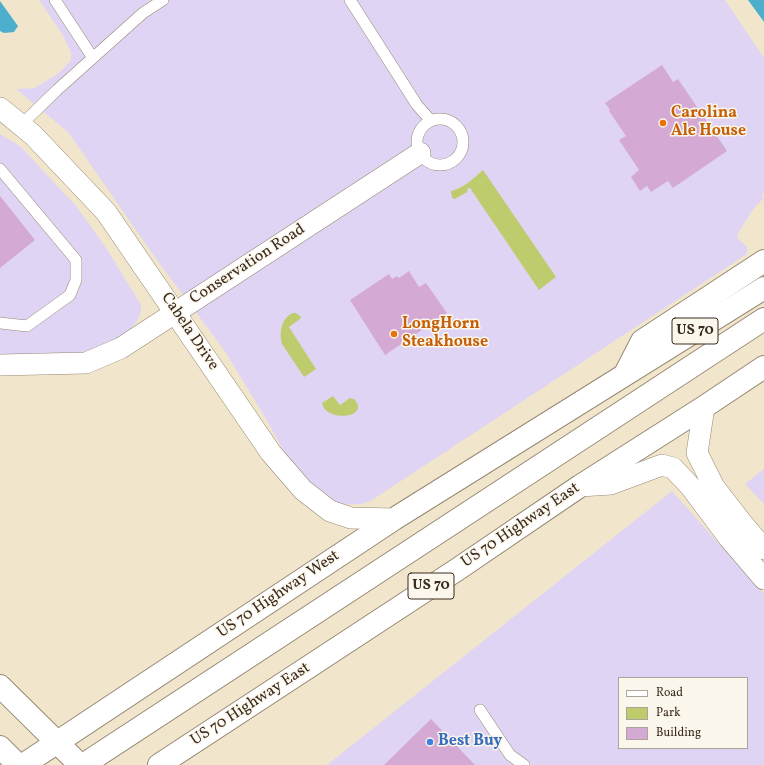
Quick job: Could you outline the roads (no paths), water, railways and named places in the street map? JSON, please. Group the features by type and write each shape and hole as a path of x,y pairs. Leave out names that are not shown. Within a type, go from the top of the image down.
{"main road":[{"path":"626,374 642,341 764,261"},
{"name":"US 70","path":"394,519 764,288"},
{"path":"83,765 764,319"},
{"name":"US 70 Highway East","path":"159,765 451,574 580,486 764,367"},
{"name":"US 70 Highway West","path":"56,743 394,519"},
{"path":"0,686 56,743 80,765"},
{"name":"US 70","path":"23,765 56,743"},
{"path":"0,747 18,765"}],"street":[{"name":"Cabela Drive","path":"0,108 32,135 106,212 271,453 303,490 330,511 351,518 394,519"},
{"name":"Conservation Road","path":"0,365 86,363 121,348 420,153"},
{"path":"704,407 697,452 714,487 764,549"},
{"path":"580,486 611,484 662,465 673,468 690,486 729,538 764,579"}],"lane":[{"path":"54,0 93,58"},
{"path":"21,125 143,13 164,0"},
{"path":"350,0 417,105 431,121"},
{"path":"439,120 453,124 462,136 461,151 451,162 437,165 430,163 424,159 420,153 417,146 417,138 420,131 431,121 439,120"},
{"path":"0,170 76,260 76,280 70,295 27,326 0,323"},
{"path":"480,710 510,755 524,765"}],"water":[{"path":"748,0 764,0 764,22"},
{"path":"0,1 18,26 14,32 4,33 0,31"}],"place":[{"name":"Carolina Ale House","path":"663,123"},
{"name":"LongHorn Steakhouse","path":"394,334"},
{"name":"Best Buy","path":"430,742"}]}
